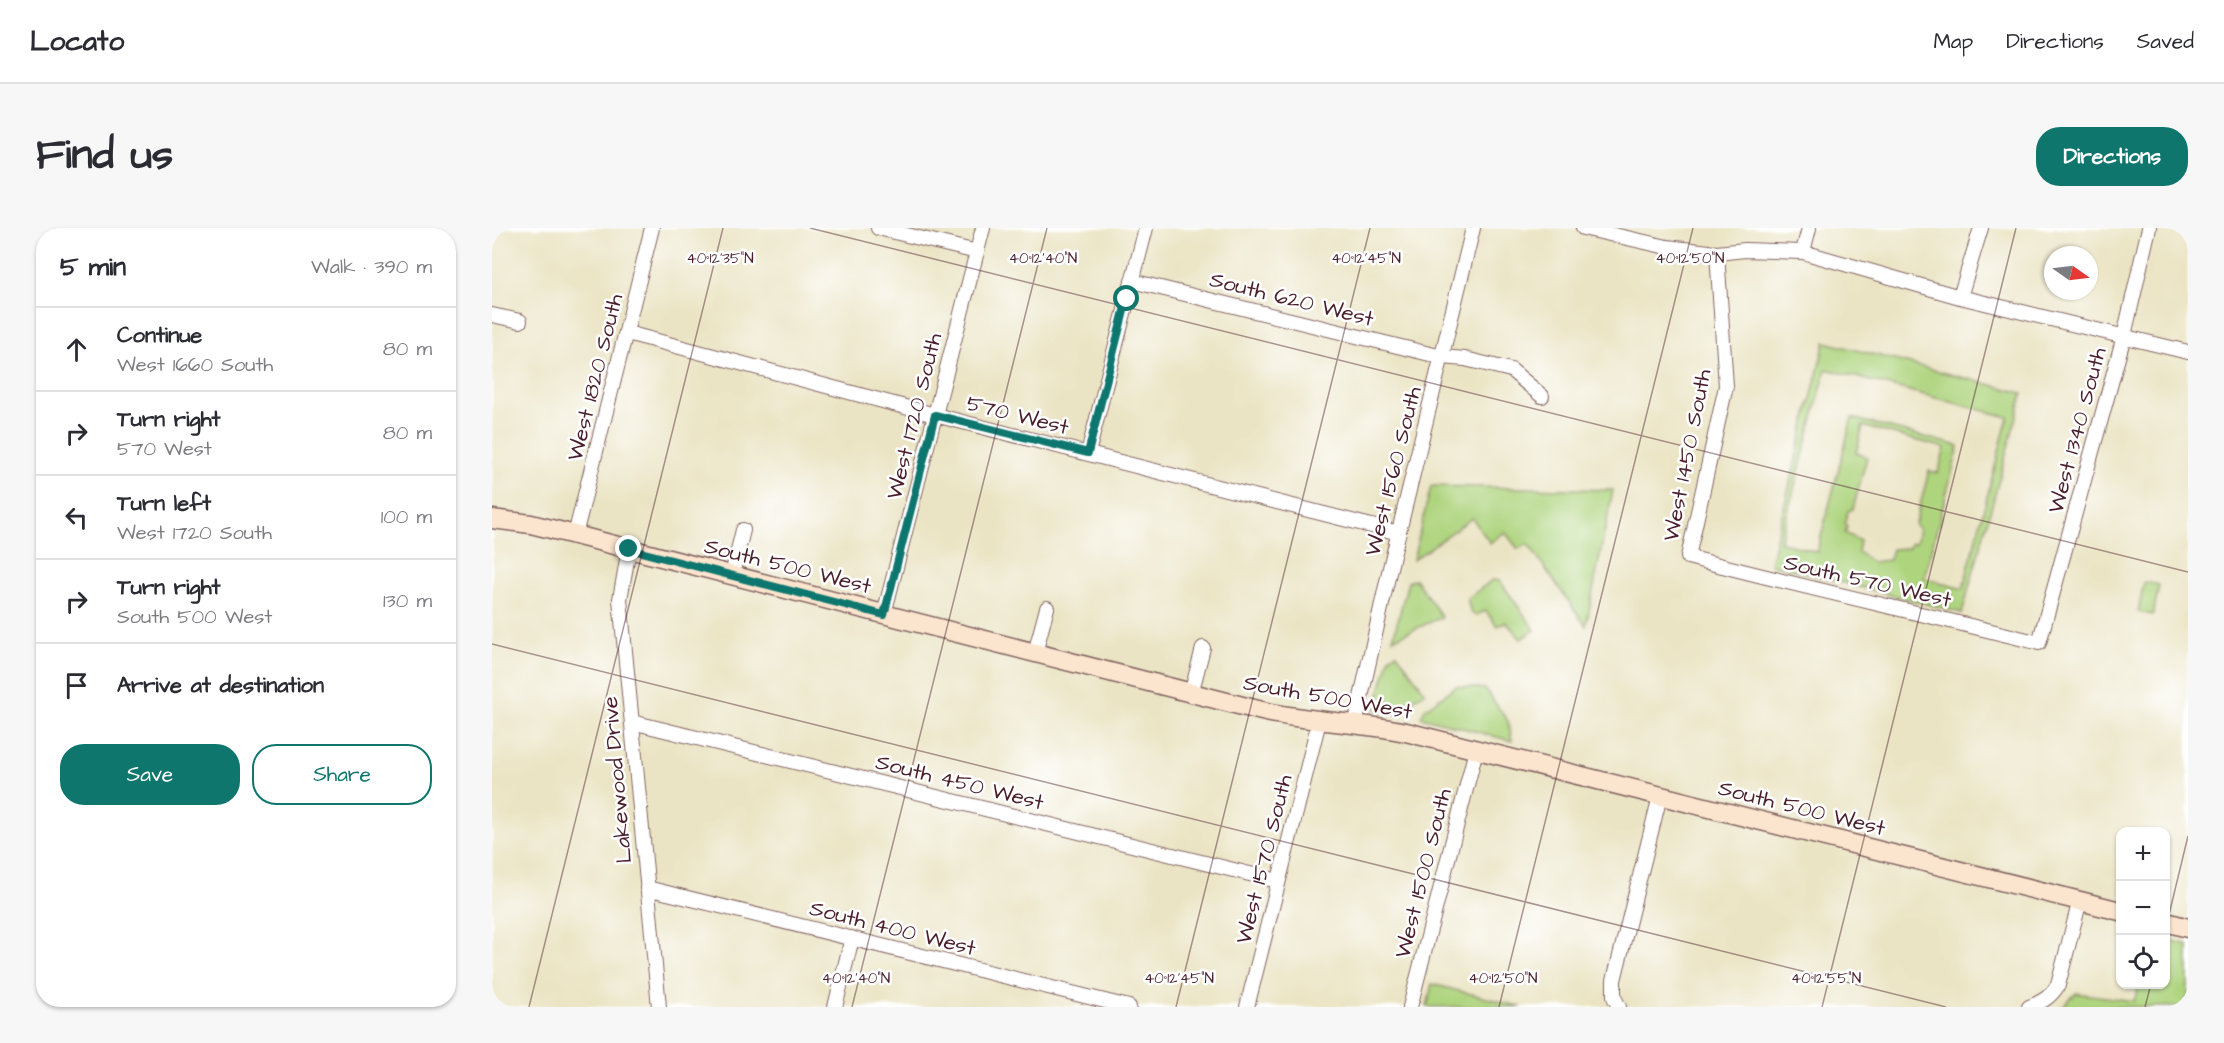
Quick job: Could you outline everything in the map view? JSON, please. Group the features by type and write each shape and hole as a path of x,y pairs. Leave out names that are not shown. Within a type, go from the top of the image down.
{"main road":[{"name":"South 500 West","path":"492,519 524,523 575,535 1277,715 1384,728 2116,910"},
{"path":"2170,923 2188,927"}],"street":[{"name":"West 1820 South","path":"575,535 652,228"},
{"path":"878,228 977,252"},
{"name":"West 1720 South","path":"884,615 983,228"},
{"path":"1088,453 1146,228"},
{"name":"West 1560 South","path":"1354,724 1473,228"},
{"path":"1583,228 1638,234 1667,247 1717,253 1745,250 1803,252 1960,297 2188,352"},
{"path":"1803,252 1809,228"},
{"path":"1960,297 1981,228"},
{"name":"West 1340 South","path":"2039,643 2124,336 2149,228"},
{"name":"West 1450 South","path":"1688,557 1726,386 1717,253"},
{"name":"South 620 West","path":"1132,281 1442,357 1465,359 1511,370 1542,396"},
{"path":"492,315 520,321"},
{"name":"570 West","path":"627,333 935,415 1399,533"},
{"path":"732,575 742,530"},
{"name":"Lakewood Drive","path":"629,549 620,599 659,1007"},
{"name":"South 570 West","path":"1688,557 1790,584 1935,616 2039,643"},
{"path":"1035,653 1047,608"},
{"path":"1191,694 1203,648"},
{"name":"West 1570 South","path":"1247,1007 1319,721"},
{"name":"South 450 West","path":"632,722 1278,881"},
{"name":"West 1500 South","path":"1410,1007 1476,750"},
{"path":"1618,1006 1614,997 1614,980 1660,796"},
{"name":"South 400 West","path":"647,888 1129,1007"},
{"path":"2029,1007 2054,993 2058,985 2080,900"},
{"path":"836,1007 852,938"}],"green space":[{"path":"1825,342 2023,393 1962,613 1770,564","holes":["1826,369 2008,417 1963,589 1924,578 1959,446 1852,418 1817,552 1780,542","1863,426 1945,448 1938,473 1929,471 1915,525 1919,529 1916,543 1910,543 1909,548 1892,549 1889,560 1872,562 1858,552 1860,541 1845,533 1848,511 1853,509 1867,457 1856,453"]},
{"path":"1431,486 1613,490 1586,626 1528,544 1518,549 1505,532 1490,543 1472,518 1413,560"},
{"path":"1415,579 1442,617 1393,639 1408,582"},
{"path":"1492,580 1500,581 1535,630 1521,639 1506,622 1497,626 1486,611 1476,615 1471,613 1467,599"},
{"path":"2144,582 2159,585 2153,615 2138,612"},
{"path":"1397,653 1425,692 1410,702 1401,715 1375,709 1390,656"},
{"path":"1456,686 1485,689 1508,721 1512,741 1421,717 1425,709"},
{"path":"2170,940 2188,945 2188,1007 2062,1007 2076,993 2134,1001 2138,989 2170,989"},
{"path":"1432,984 1522,1007 1427,1007"}],"route":[{"path":"629,549 884,615 935,415 1088,453 1127,299"}]}
